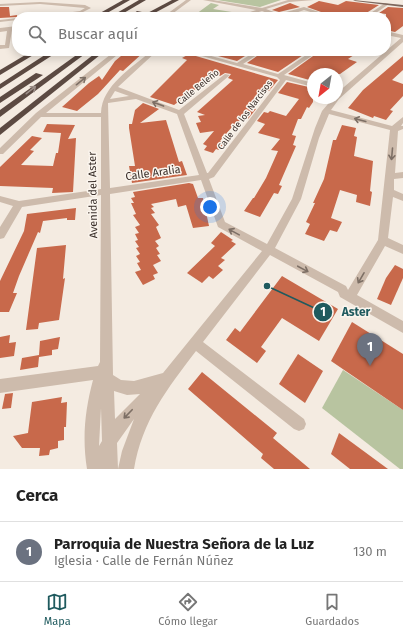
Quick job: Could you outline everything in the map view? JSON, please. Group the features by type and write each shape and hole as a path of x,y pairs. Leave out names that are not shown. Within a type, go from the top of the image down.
{"highway":[{"path":"105,12 127,0"},
{"path":"122,12 143,0"},
{"path":"146,12 176,0"},
{"path":"158,12 176,0"},
{"path":"142,12 145,8"},
{"path":"0,73 29,56"},
{"path":"0,87 48,56"},
{"path":"0,101 68,56"},
{"path":"0,114 40,83 79,56"},
{"path":"0,132 96,56"}],"main road":[{"path":"355,0 389,2"},
{"path":"379,0 403,5"}],"street":[{"path":"172,12 189,0"},
{"path":"205,0 261,9 268,12"},
{"path":"252,12 289,0 312,0"},
{"path":"374,12 389,2"},
{"path":"0,5 40,3 85,6 89,8 81,12"},
{"path":"293,12 304,8 316,12"},
{"path":"0,22 12,21"},
{"path":"0,30 10,29 7,47 0,47"},
{"path":"391,34 403,38"},
{"path":"391,49 403,38"},
{"path":"0,152 39,114 113,56"},
{"name":"Avenida del Aster","path":"105,370 105,102 107,95 149,56"},
{"path":"205,56 307,83"},
{"path":"237,65 252,56"},
{"name":"Calle de los Narcisos","path":"204,177 211,175 283,80 279,76 309,56"},
{"path":"343,91 382,56"},
{"name":"Calle Beleño","path":"180,113 227,75"},
{"path":"114,88 180,113 221,224 268,251 342,289 344,294 403,328"},
{"path":"105,102 137,97"},
{"path":"126,469 128,454 136,429 166,378 268,251 303,181 314,139 326,111 331,104"},
{"path":"326,111 398,128"},
{"path":"39,114 104,115"},
{"path":"350,297 383,240 389,192 389,177 398,128 403,119"},
{"path":"389,177 403,175"},
{"name":"Calle Aralia","path":"18,204 204,177"},
{"path":"389,192 403,198"},
{"path":"0,199 18,204 0,235"},
{"path":"383,240 403,250"},
{"path":"195,342 299,424"},
{"path":"105,370 114,385 122,389 130,389 166,378"},
{"path":"0,386 105,370"},
{"path":"105,370 110,437 110,469"},
{"path":"96,469 91,431 94,404 105,370"},
{"path":"96,469 110,437 122,420 166,378"}],"green space":[{"path":"217,0 281,0 260,7"},
{"path":"211,3 219,5 213,9 232,12 199,12"},
{"path":"343,370 403,410 403,469 400,469 322,408"}],"building":[{"path":"319,1 338,5 346,1 379,5 368,12 321,12 307,7"},
{"path":"290,3 300,7 279,12 272,10"},
{"path":"0,7 9,7 10,16 12,16 12,17 0,18"},
{"path":"388,7 403,8 403,26 395,32 391,31 391,12 380,12"},
{"path":"121,56 140,56 123,71 120,70 98,94 77,111 62,107 99,76 102,80 115,61"},
{"path":"186,56 196,56 278,80 269,91 265,90 251,107 256,109 248,119 243,117 234,127 232,127 220,141 225,142 219,150 216,149 213,153 204,150 207,146 203,144 214,131 200,133 196,123 201,122 198,116 205,115 197,112 233,80 228,78 231,74 225,73 220,76 215,75 174,105 150,97 187,60 182,58"},
{"path":"218,56 245,56 237,61"},
{"path":"257,56 302,56 278,72 247,63"},
{"path":"313,56 352,56 348,59 357,62 343,72 343,68 307,68 307,79 288,74"},
{"path":"403,56 403,70 392,80 403,84 403,96 390,110 393,111 386,120 374,116 373,118 348,108 363,90"},
{"path":"287,82 307,87 307,104 312,104 309,108 307,107 301,119 298,119 292,135 296,136 293,145 296,146 279,185 282,186 278,194 274,193 260,217 244,211 266,178 278,151 271,150 280,139 258,133 265,124 257,121 264,112 268,113 270,111 286,116 299,99 278,93"},
{"path":"143,103 159,109 140,123 166,120 179,162 182,161 187,175 132,183 129,166 135,166 129,124 132,124 135,110"},
{"path":"47,124 75,125 68,139 76,138 73,192 52,193 53,188 0,186 0,167 32,136 42,138 30,150 34,151 21,165 53,166 56,153 58,153 61,133 43,132"},
{"path":"342,125 356,128 354,136 357,137 354,156 373,161 370,206 356,202 357,195 340,190 331,218 342,222 337,232 330,230 324,241 305,234 310,224 306,222 324,179 333,140 336,140"},
{"path":"189,183 193,184 198,198 203,198 209,226 193,228 186,205 178,207 176,199 151,204 154,207 151,208 155,213 151,214 159,225 156,227 161,238 155,241 159,246 156,248 160,254 157,255 161,261 153,265 158,273 153,275 155,279 143,285 135,272 141,270 137,263 140,262 136,256 140,254 136,248 139,247 135,241 138,240 135,234 139,233 135,227 140,225 133,215 136,214 131,203 134,203 131,198 135,197 133,192"},
{"path":"76,208 75,220 67,220 67,218 43,221 40,233 38,232 19,276 13,293 17,293 9,312 0,312 0,281 24,231 27,214"},
{"path":"221,232 233,240 231,241 236,244 221,258 225,260 218,266 223,270 213,279 209,276 202,283 187,273 215,246 211,243"},
{"path":"66,245 63,279 65,278 59,320 39,323 38,329 26,330 37,248"},
{"path":"395,265 403,269 403,278 391,305 377,299 386,278"},
{"path":"282,276 338,309 319,341 282,318 261,347 266,351 257,363 226,340 235,328 240,332"},
{"path":"352,322 403,354 403,410 331,361"},
{"path":"10,335 9,343 16,342 14,356 0,358 0,337"},
{"path":"60,337 58,349 52,350 52,355 39,357 38,367 20,370 22,358 39,355 40,341"},
{"path":"298,354 323,371 305,403 279,384"},
{"path":"202,372 277,433 273,438 310,469 274,469 261,458 263,454 188,389"},
{"path":"13,393 11,408 2,409 5,394"},
{"path":"62,397 61,403 67,402 66,427 64,427 64,440 58,441 58,448 50,450 49,455 39,456 40,448 22,448 13,436 28,433 32,402"},
{"path":"339,433 388,469 350,469 331,454"}],"place":[{"name":"Aster","path":"267,286"},
{"name":"Parroquia de Nuestra Señora de la Luz","path":"370,366"}]}
